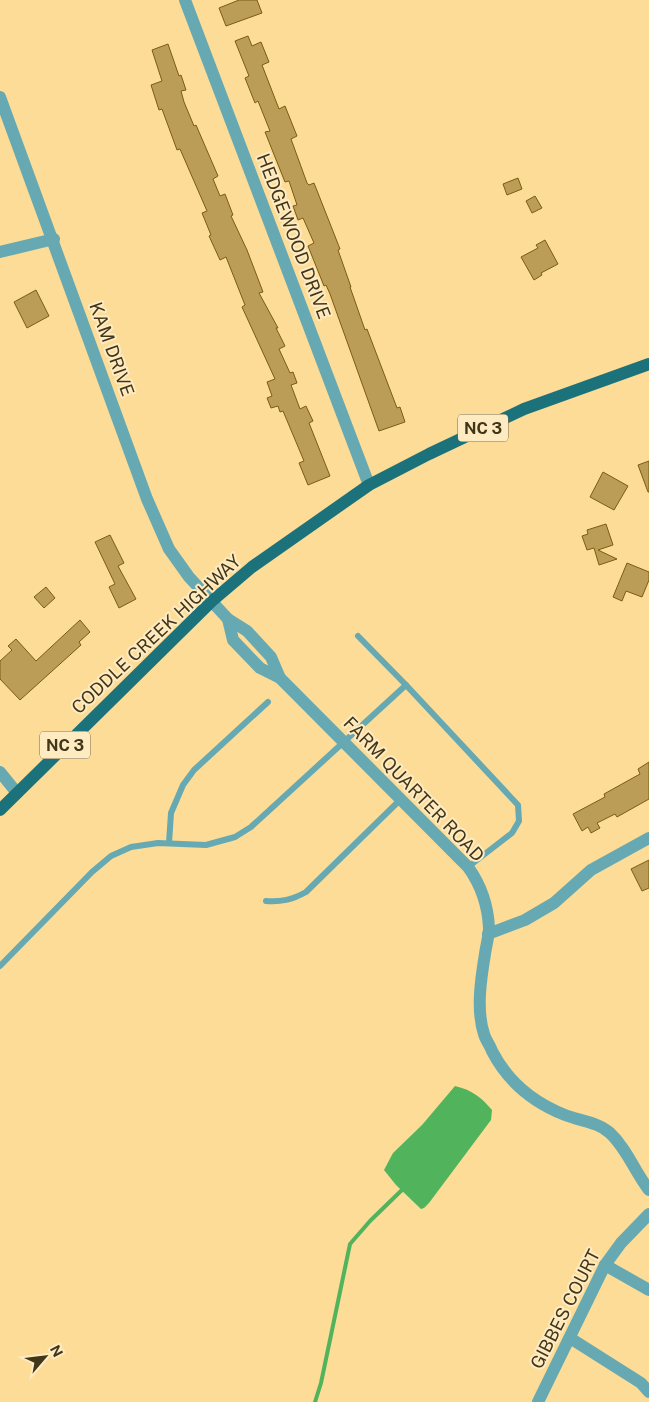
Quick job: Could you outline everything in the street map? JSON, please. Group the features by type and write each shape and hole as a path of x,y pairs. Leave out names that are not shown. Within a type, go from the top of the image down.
{"main road":[{"name":"CODDLE CREEK HIGHWAY","path":"0,810 212,601 252,567 369,485 524,409 649,364"}],"street":[{"name":"HEDGEWOOD DRIVE","path":"185,0 369,485"},
{"name":"KAM DRIVE","path":"0,97 54,240 147,499 169,549 190,577 212,601"},
{"path":"0,252 54,240"},
{"name":"FARM QUARTER ROAD","path":"212,601 228,619 247,631 271,657 280,678 468,867 477,880 483,894 489,929 480,980 480,1008 484,1034 499,1064 512,1081 530,1096 564,1114 592,1123 610,1133 627,1155 649,1190"},
{"path":"0,772 17,793"},
{"path":"488,934 525,920 547,907 591,870 649,838"},
{"name":"GIBBES COURT","path":"538,1402 605,1265 621,1243 649,1214"},
{"path":"605,1265 649,1290"},
{"path":"570,1338 642,1383 649,1392"}],"lane":[{"path":"358,636 518,806 519,821 512,834 468,867"},
{"path":"0,966 92,872 111,856 131,847 158,842 206,845 235,837 251,827 406,686"},
{"path":"169,843 171,813 183,785 194,770 268,702"},
{"path":"266,901 279,902 293,899 306,892 402,799"}],"shaded area":[{"path":"455,1086 471,1092 484,1101 492,1110 491,1120 429,1203 421,1209 396,1185 384,1170 393,1153 422,1125"}],"building":[{"path":"239,0 257,0 262,13 226,26 219,8"},
{"path":"248,36 252,46 261,42 269,62 262,65 279,109 285,106 297,136 291,139 307,183 309,185 314,183 340,249 338,250 365,330 367,329 397,408 400,407 405,422 379,431 330,294 326,285 324,286 308,246 314,243 303,218 298,220 293,206 297,205 289,181 285,182 265,132 270,131 258,101 255,103 245,78 249,76 235,41"},
{"path":"168,44 186,90 181,91 184,102 218,176 213,179 220,196 225,194 233,215 231,216 247,250 263,292 259,293 278,328 276,328 285,346 279,349 290,373 293,372 297,383 291,385 300,409 306,406 313,421 309,423 330,476 308,485 299,463 304,461 283,411 280,412 278,406 271,408 267,398 272,396 267,382 275,379 242,307 245,305 226,257 220,260 209,236 211,235 202,213 207,211 180,149 177,150 162,109 159,110 151,85 162,81 152,50"},
{"path":"518,178 522,189 507,195 503,184"},
{"path":"535,196 542,208 532,213 526,201"},
{"path":"545,240 558,264 541,273 542,275 534,280 521,257 538,248 536,245"},
{"path":"36,290 49,316 27,328 14,302"},
{"path":"649,461 649,492 648,492 638,465"},
{"path":"603,472 628,486 614,510 590,497"},
{"path":"606,524 613,545 598,550 617,559 599,565 594,548 587,550 582,536 588,534 587,530"},
{"path":"110,535 124,563 118,566 136,599 119,608 109,587 115,584 95,542"},
{"path":"627,563 649,572 649,580 642,597 626,591 622,601 613,597"},
{"path":"46,587 55,598 44,608 34,597"},
{"path":"80,620 90,632 79,642 81,645 20,700 0,679 0,661 12,650 8,646 16,639 36,661"},
{"path":"649,762 649,799 617,817 615,814 597,823 600,828 591,833 588,827 582,831 573,814 605,797 604,794 640,774 638,769"},
{"path":"649,860 649,888 642,891 631,869"}],"waterway":[{"path":"315,1402 321,1383 350,1244 370,1221 405,1187"}]}
